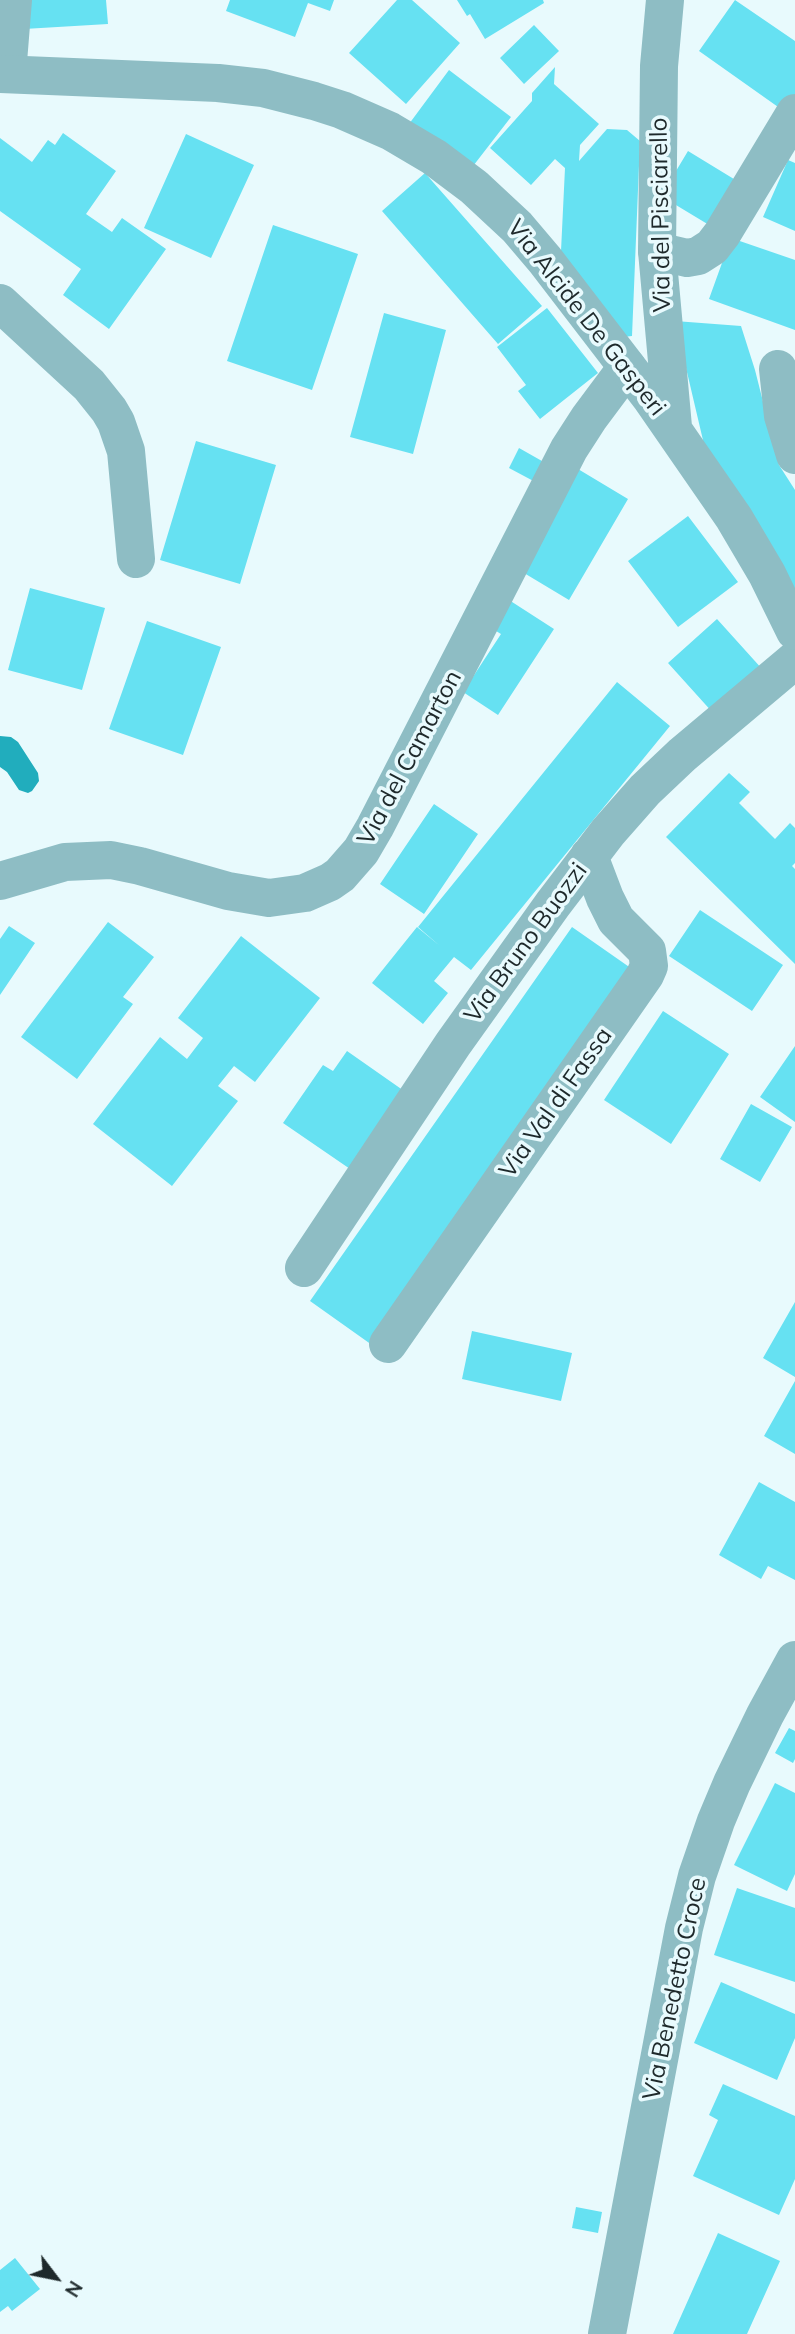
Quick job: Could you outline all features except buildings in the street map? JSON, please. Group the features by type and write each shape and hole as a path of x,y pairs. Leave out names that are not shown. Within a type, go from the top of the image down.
{"street":[{"path":"4,74 13,0"},
{"name":"Via del Pisciarello","path":"665,0 659,65 657,251 673,429"},
{"name":"Via Alcide De Gasperi","path":"4,74 236,85 314,101 369,121 434,157 504,214 545,260 627,367 734,519 767,574 795,631"},
{"path":"657,251 687,258 698,256 712,247 795,113"},
{"path":"0,303 89,385 112,416 126,452 136,559"},
{"name":"Via del Camarton","path":"0,881 65,862 103,859 140,866 228,891 269,898 305,893 324,886 340,875 361,851 375,827 569,449 593,411 627,367"},
{"path":"778,369 783,416 795,455"},
{"name":"Via Bruno Buozzi","path":"304,1268 453,1044 589,856 627,809 682,755 795,660"},
{"name":"Via Val di Fassa","path":"388,1344 649,966 647,951 616,920 589,856"},
{"name":"Via Benedetto Croce","path":"607,2334 684,1928 697,1876 716,1821 742,1760 795,1660"}],"water":[{"path":"0,736 11,737 18,742 38,773 39,781 32,791 28,793 19,790 7,772 0,767"}]}
